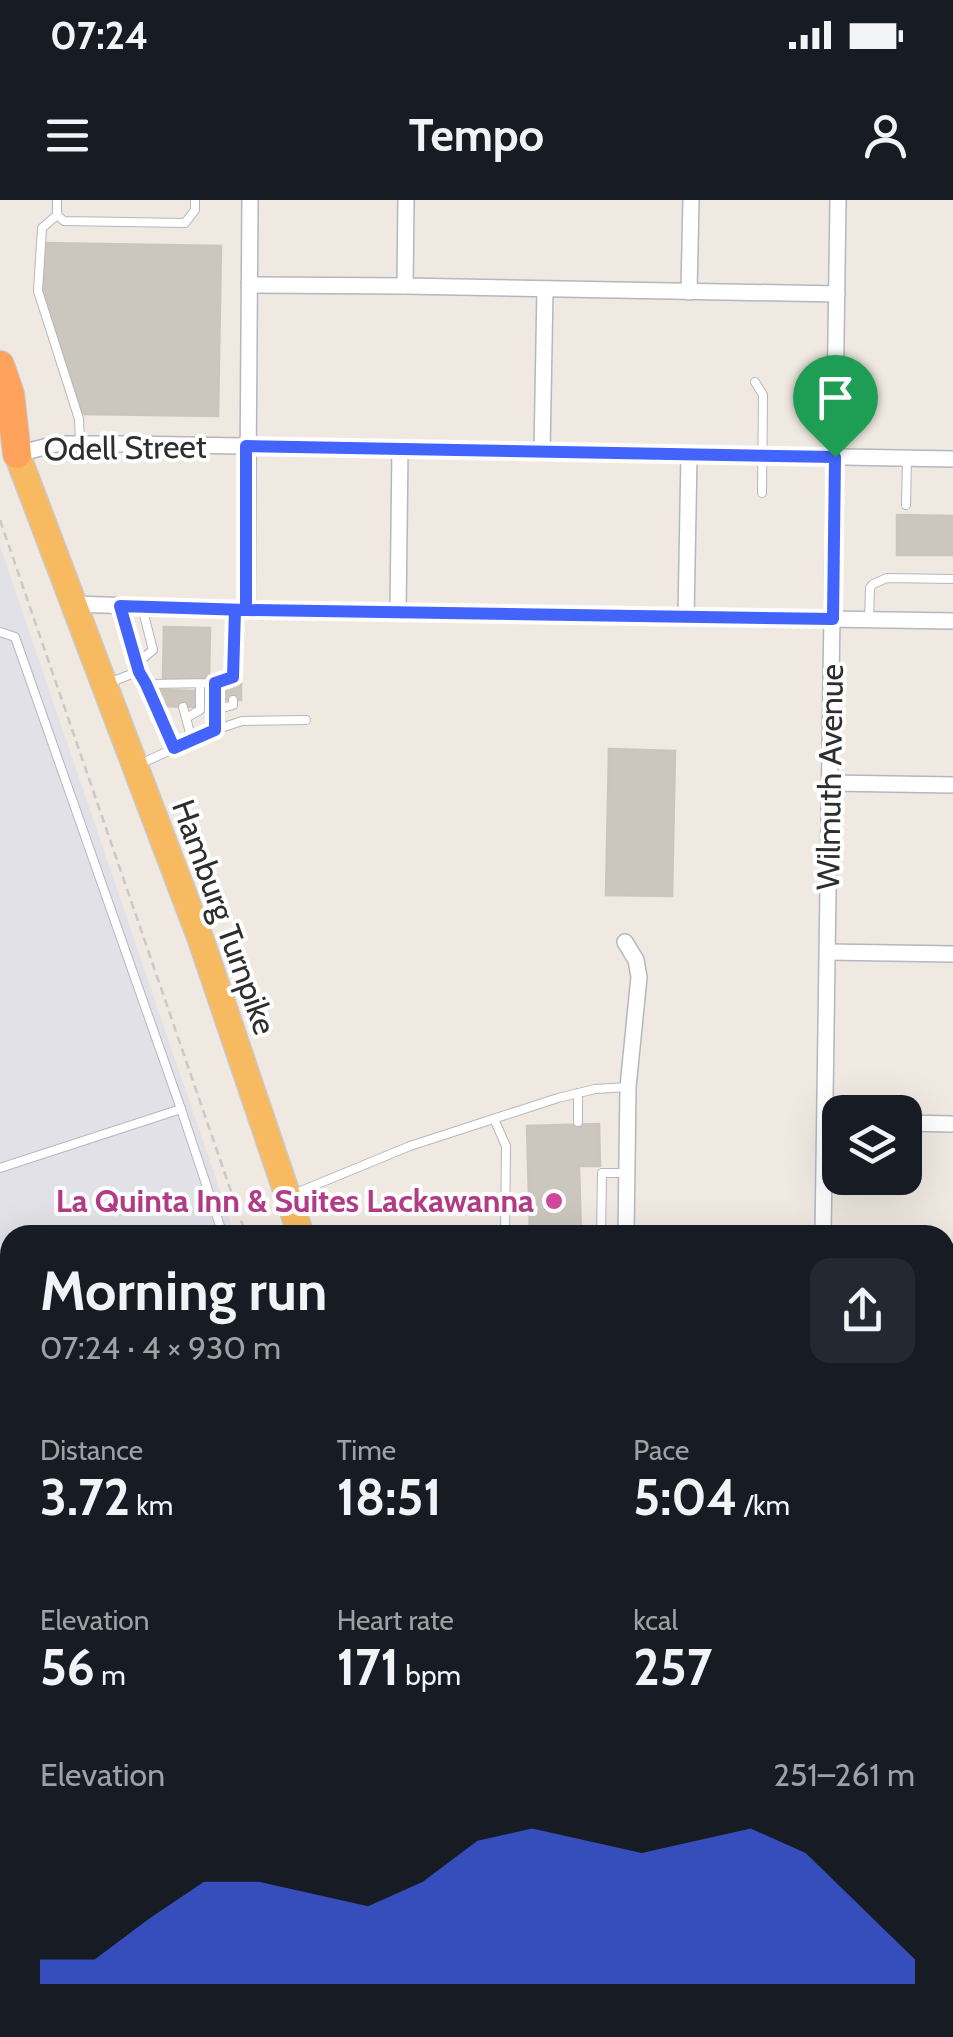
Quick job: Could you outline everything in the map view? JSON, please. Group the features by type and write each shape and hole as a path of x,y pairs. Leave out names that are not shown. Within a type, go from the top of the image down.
{"highway":[{"path":"0,364 10,394 17,454"},
{"path":"0,424 17,454"},
{"name":"Hamburg Turnpike","path":"17,454 201,940 297,1225"}],"street":[{"path":"241,610 250,200"},
{"path":"404,286 406,200"},
{"path":"689,292 691,200"},
{"name":"Wilmuth Avenue","path":"832,1095 828,952 838,200"},
{"path":"249,285 837,294"},
{"path":"542,452 546,289"},
{"name":"Odell Street","path":"17,454 46,445 80,444 953,459"},
{"path":"398,612 400,449"},
{"path":"686,616 689,455"},
{"path":"75,604 953,621"},
{"path":"830,783 953,785"},
{"path":"625,942 636,960 638,977 628,1087 626,1225"},
{"path":"828,952 953,954"},
{"path":"922,1123 953,1124"},
{"name":"Wilmuth Avenue","path":"825,1225 827,1195"}],"lane":[{"path":"57,200 57,215 42,228 38,291 79,419 80,444"},
{"path":"57,215 64,221 184,223 194,210 195,200"},
{"path":"754,382 763,395 762,493"},
{"path":"906,505 907,458"},
{"path":"870,620 870,588 880,580 953,579"},
{"path":"120,606 138,667 174,748"},
{"path":"104,684 138,667 153,650 142,607"},
{"path":"146,684 178,688 233,681 241,610"},
{"path":"0,632 15,637 221,1225"},
{"path":"215,683 215,730"},
{"path":"186,718 200,710 200,684"},
{"path":"215,710 233,705 233,700"},
{"path":"183,706 192,740"},
{"path":"136,766 242,721 306,720"},
{"path":"287,1197 410,1146 578,1093 628,1087"},
{"path":"578,1093 578,1122"},
{"path":"0,1168 181,1109"},
{"path":"494,1119 506,1146 505,1225"},
{"path":"601,1225 602,1174 627,1174"}],"path":[{"path":"0,520 243,1225"}],"shaded area":[{"path":"0,546 232,1225 0,1225"}],"building":[{"path":"42,243 221,246 218,416 82,414 41,289"},
{"path":"897,515 953,516 953,555 897,555"},
{"path":"164,627 210,628 209,680 163,679"},
{"path":"219,684 241,684 241,700 219,700"},
{"path":"161,690 196,691 196,707 160,706"},
{"path":"609,749 675,751 672,896 606,895"},
{"name":"La Quinta Inn & Suites Lackawanna","path":"599,1124 600,1166 579,1166 581,1225 530,1225 527,1126"}],"place":[{"name":"La Quinta Inn & Suites Lackawanna","path":"554,1201"}],"route":[{"path":"246,446 835,457 833,619 235,610 233,677 215,683 215,730 174,748 139,672 120,606 246,610 246,446"}]}
